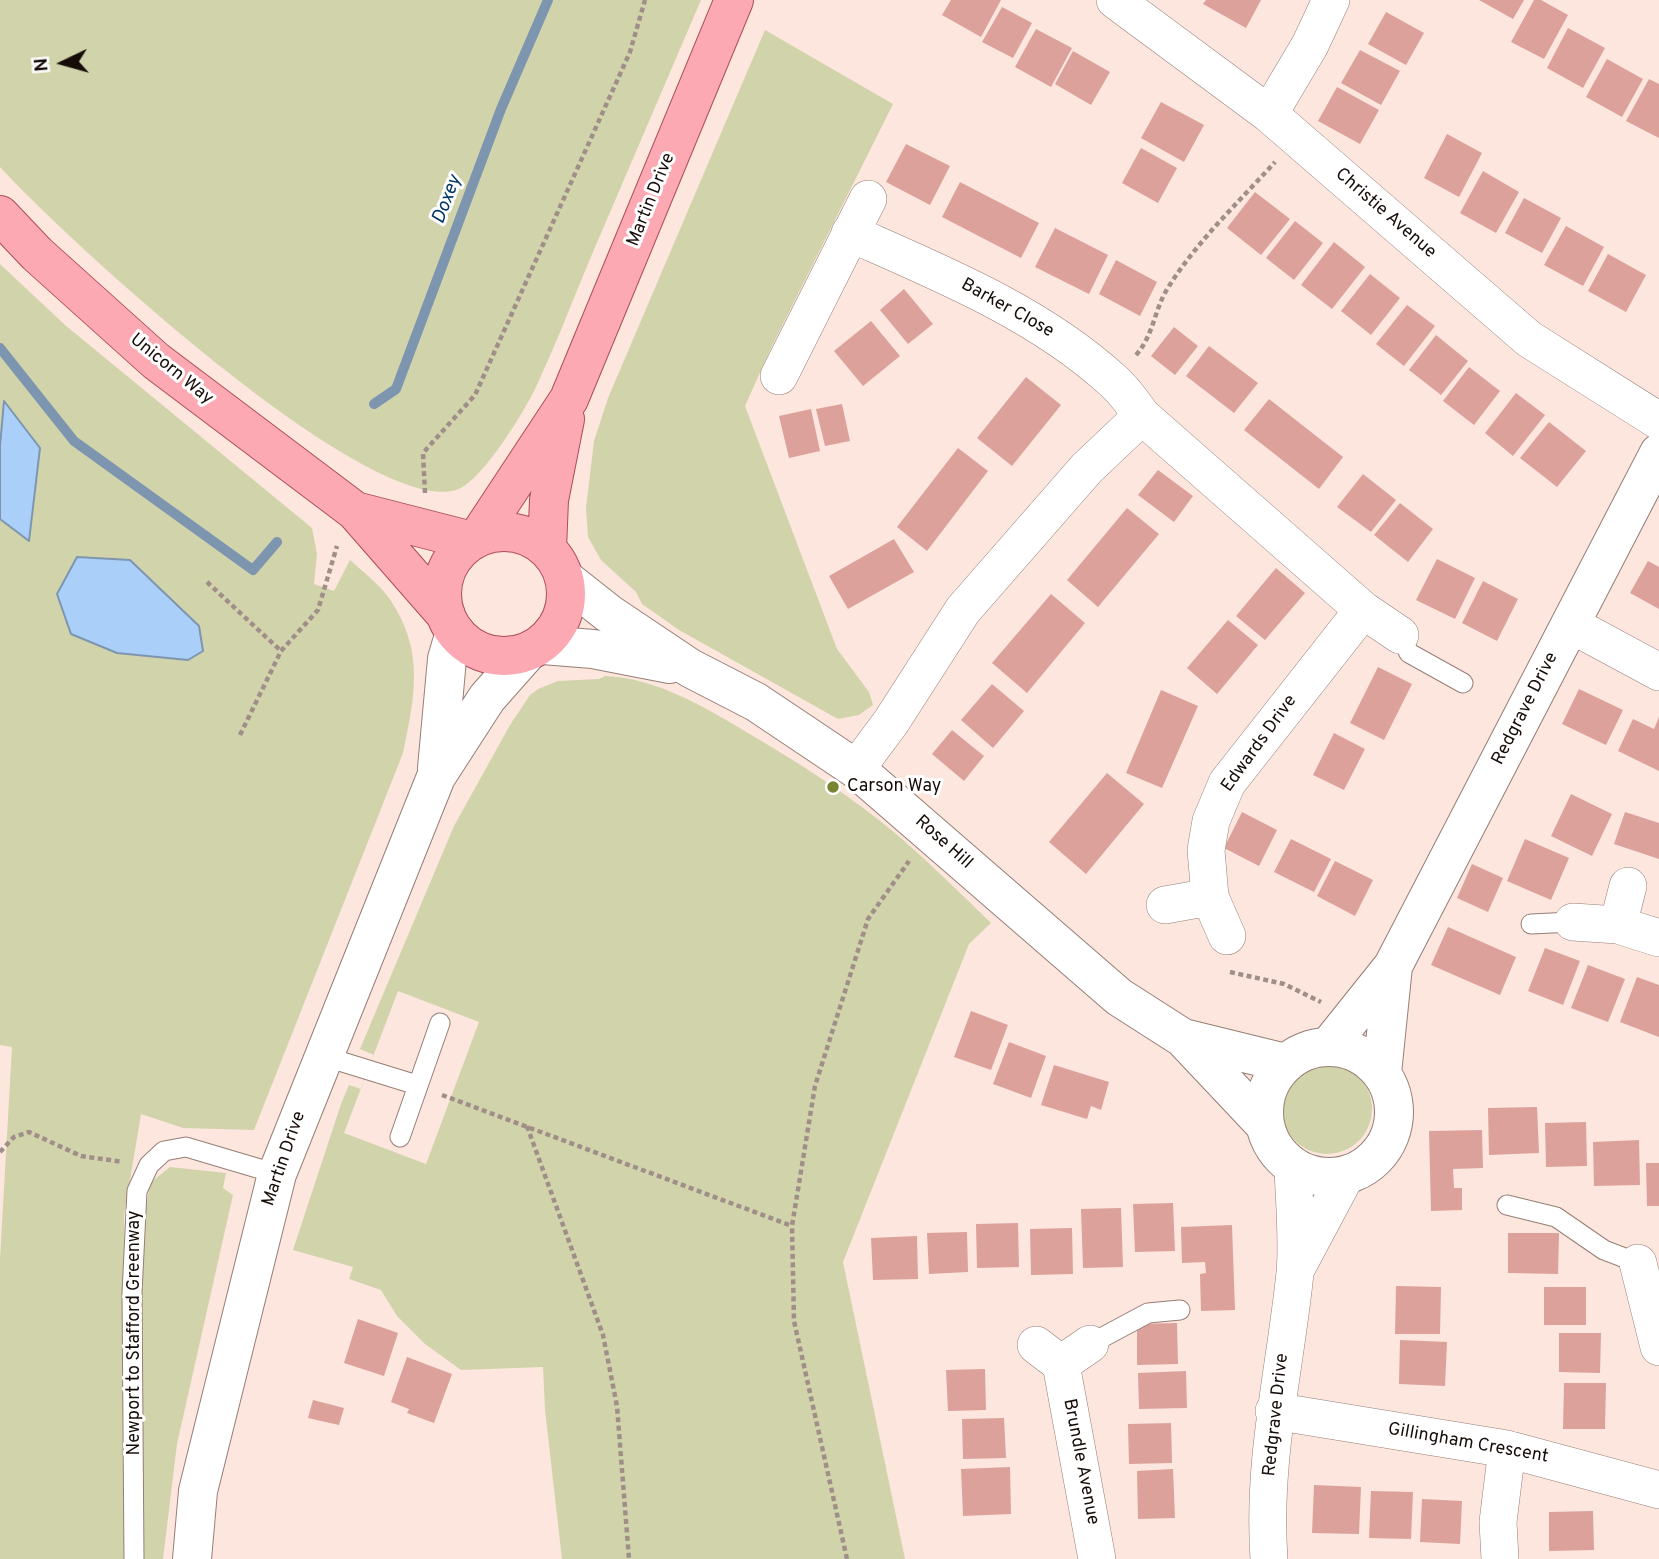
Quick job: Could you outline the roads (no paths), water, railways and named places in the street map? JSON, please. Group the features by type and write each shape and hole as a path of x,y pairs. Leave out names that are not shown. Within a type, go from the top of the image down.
{"main road":[{"name":"Martin Drive","path":"556,564 549,500 569,399 734,0"},
{"name":"Unicorn Way","path":"0,215 37,254 156,361 347,526 404,570 450,624"},
{"name":"Martin Drive","path":"476,538 569,399"},
{"name":"Unicorn Way","path":"347,526 476,538"},
{"path":"505,530 530,536 556,564 566,604 559,627 534,650 498,658 474,650 450,624 441,596 447,568 476,538 505,530"}],"street":[{"name":"Christie Avenue","path":"1115,0 1282,126 1529,340 1659,421"},
{"path":"1282,126 1310,45 1332,0"},
{"path":"779,376 868,199"},
{"name":"Barker Close","path":"850,233 941,273 1066,341 1114,380 1142,416"},
{"path":"856,769 891,722 963,610 1087,468 1142,416 1363,610 1400,635"},
{"name":"Redgrave Drive","path":"1339,1032 1393,965 1659,453"},
{"name":"Rose Hill","path":"556,564 690,668 756,702 856,769 930,830 1054,944 1110,990 1183,1038 1265,1125"},
{"name":"Edwards Drive","path":"1225,951 1210,897 1206,850 1211,821 1227,783 1363,610"},
{"name":"Martin Drive","path":"436,777 450,624"},
{"path":"1570,624 1659,672"},
{"name":"Rose Hill","path":"534,650 593,649 690,668"},
{"name":"Martin Drive","path":"192,1559 198,1491 277,1174 436,777 487,698 534,650"},
{"path":"1618,925 1628,886"},
{"path":"1165,905 1210,897"},
{"path":"1573,922 1618,925 1659,937"},
{"name":"Redgrave Drive","path":"1295,1271 1346,1175 1365,1167 1381,1152 1391,1134 1394,1113 1391,1092 1381,1073 1393,965"},
{"path":"1346,1175 1310,1174 1293,1167 1280,1155 1265,1125 1265,1102 1271,1080 1285,1063 1339,1032 1350,1049 1368,1059 1381,1073"},
{"name":"Rose Hill","path":"1183,1038 1285,1063"},
{"name":"Redgrave Drive","path":"1269,1559 1267,1528 1274,1411 1295,1271 1293,1167"},
{"path":"1638,1263 1659,1347"},
{"name":"Brundle Avenue","path":"1062,1351 1097,1559"},
{"name":"Gillingham Crescent","path":"1274,1411 1507,1449 1657,1480"},
{"path":"1500,1559 1498,1522 1507,1449"}],"lane":[{"path":"1400,635 1409,653 1463,683"},
{"path":"1531,924 1573,922"},
{"path":"400,1137 440,1023"},
{"path":"323,1056 417,1086"},
{"name":"Newport to Stafford Greenway","path":"134,1559 132,1293 136,1191 149,1165 164,1151 186,1147 277,1174"},
{"path":"1507,1205 1556,1217 1604,1250 1638,1263"},
{"path":"1062,1351 1148,1313 1180,1310"}],"water":[{"path":"4,401 40,448 29,541 0,519 0,446"},
{"path":"77,557 130,560 199,626 203,651 188,660 117,653 71,634 57,594"}],"waterway":[{"name":"Doxey","path":"374,404 396,389 501,109 548,0"},
{"name":"Doxey","path":"0,348 74,441 253,570 277,542"}],"place":[{"name":"Carson Way","path":"833,787"}]}
